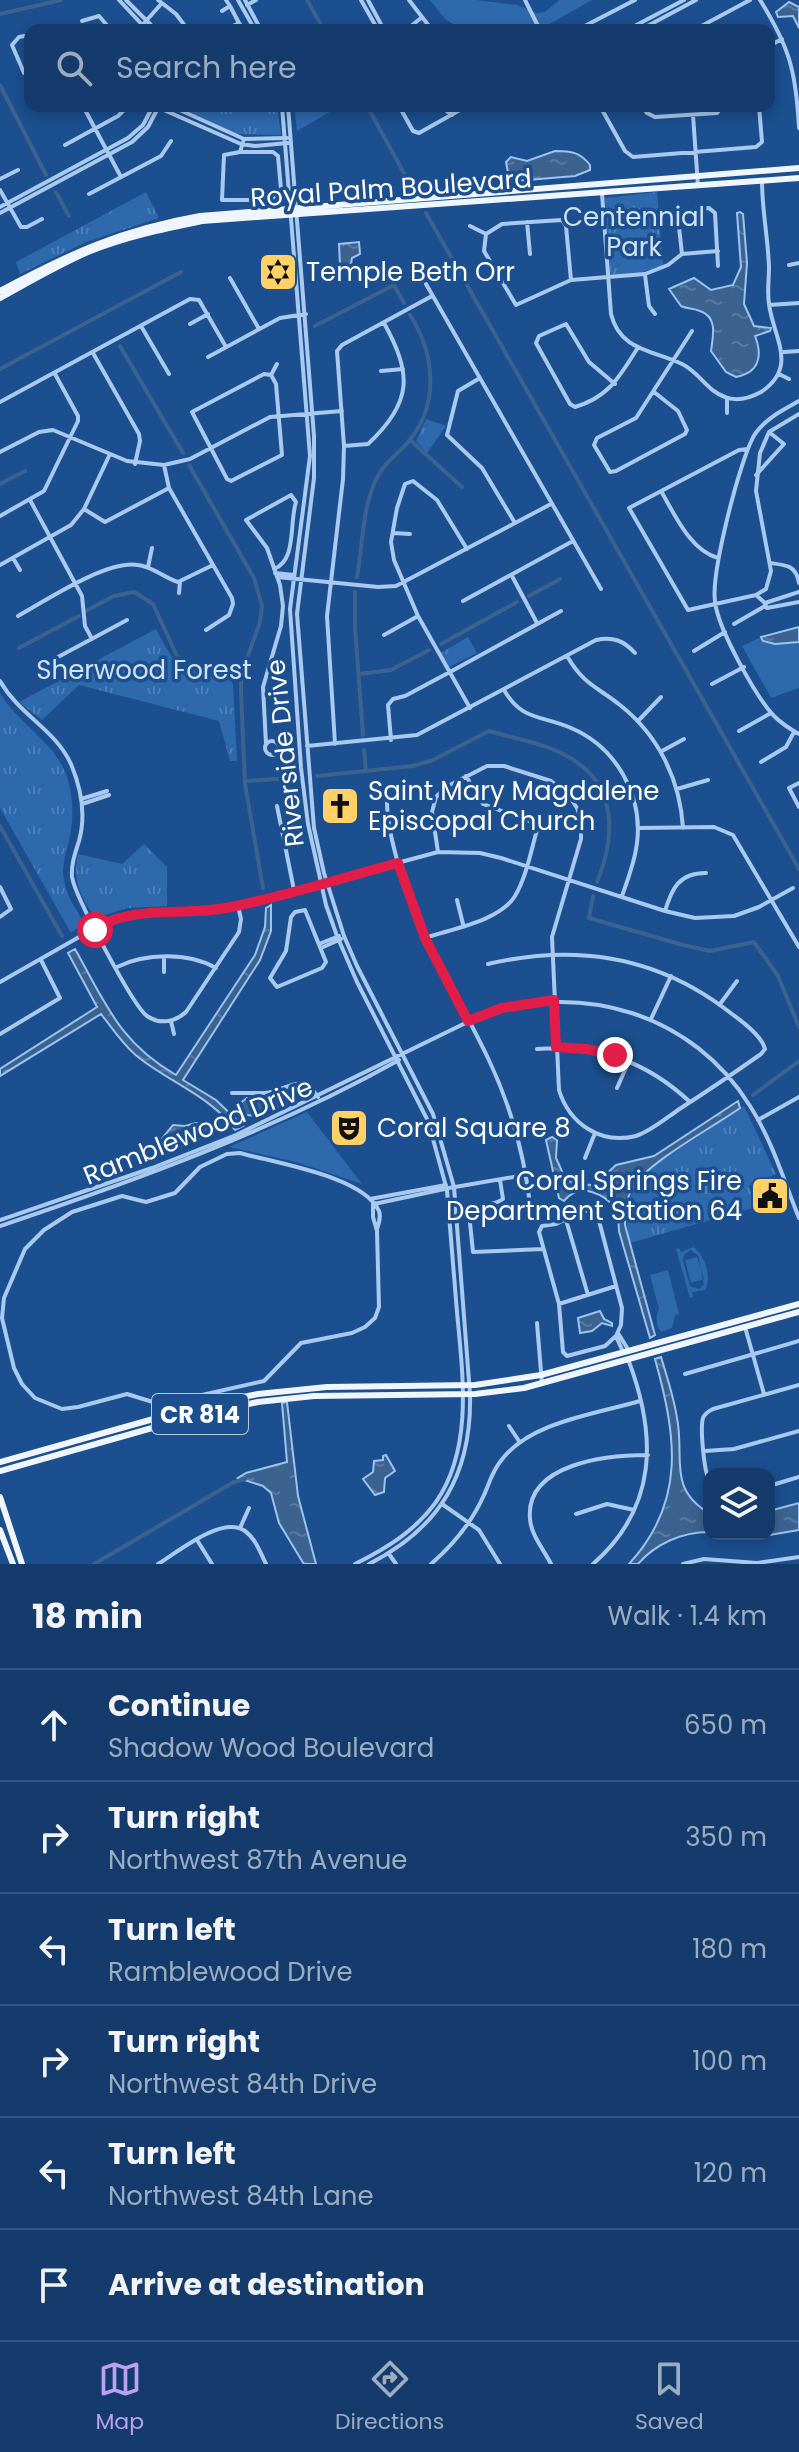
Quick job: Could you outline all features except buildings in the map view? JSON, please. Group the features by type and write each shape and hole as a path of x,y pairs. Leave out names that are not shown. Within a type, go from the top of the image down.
{"main road":[{"name":"Royal Palm Boulevard","path":"0,298 86,253 163,228 295,211 799,168"},
{"name":"Royal Palm Boulevard","path":"0,291 110,238 161,223 200,216 602,194 799,178"},
{"path":"34,280 43,268"},
{"name":"CR 814","path":"0,1471 288,1390 465,1385 541,1375 799,1304"},
{"name":"CR 814","path":"0,1462 196,1407 278,1395 290,1398 466,1395 542,1384 799,1312"},
{"path":"0,1497 15,1563"},
{"path":"0,1530 15,1563"}],"street":[{"path":"119,0 140,24"},
{"path":"126,0 141,24"},
{"path":"226,0 239,23"},
{"path":"238,0 248,24"},
{"path":"256,0 246,2 258,24"},
{"path":"361,0 380,24"},
{"path":"367,4 376,0"},
{"path":"409,0 426,24"},
{"path":"525,0 537,24"},
{"path":"589,24 635,0"},
{"path":"705,24 750,0"},
{"path":"760,0 774,24"},
{"path":"640,24 690,1"},
{"path":"650,24 690,1"},
{"path":"144,24 160,2 184,24"},
{"path":"367,4 375,24"},
{"path":"222,11 230,6"},
{"path":"82,21 99,16 106,24"},
{"path":"414,24 421,18"},
{"path":"775,27 789,54 797,85 799,128"},
{"path":"24,36 12,45 24,73"},
{"path":"775,43 782,39"},
{"path":"86,112 121,177"},
{"path":"65,145 122,112"},
{"path":"0,213 138,134 152,112"},
{"path":"170,112 243,142 288,141"},
{"path":"183,112 243,142"},
{"name":"Riverside Drive","path":"286,112 306,314 309,414"},
{"path":"403,112 415,133 457,112"},
{"path":"448,112 452,115"},
{"path":"604,112 629,155 760,146 760,112"},
{"path":"647,112 650,116 705,112"},
{"path":"693,115 698,186"},
{"path":"89,194 161,156 171,141"},
{"path":"240,152 243,142"},
{"path":"240,152 273,152 278,156 281,189 271,200 222,200 224,155 240,152"},
{"path":"0,179 18,170"},
{"path":"602,183 613,322 622,338 637,349 692,369 707,386 727,398 744,399 773,383 779,374 784,352 769,305 762,181"},
{"path":"0,190 21,227 42,219"},
{"path":"0,207 8,206"},
{"path":"682,254 680,212 709,208 713,210 718,266"},
{"name":"Riverside Drive","path":"295,211 298,314 314,478 296,577 303,746 314,828 338,938 428,1121 447,1188 466,1395 471,1420 468,1442 455,1483 413,1528 369,1564"},
{"path":"486,234 502,224 559,219 566,226 571,280"},
{"path":"527,222 530,254"},
{"path":"470,226 486,234"},
{"path":"486,234 484,251 516,305 571,280 645,274 668,265 682,254 718,251"},
{"path":"789,265 799,263"},
{"path":"645,274 649,306 655,314"},
{"path":"230,278 259,329"},
{"path":"426,284 601,589"},
{"path":"335,744 327,631 329,581 343,479 344,446 337,351 339,347 432,296"},
{"path":"0,402 196,298 226,347"},
{"path":"769,305 799,303"},
{"path":"190,324 208,314"},
{"path":"208,357 280,318 306,314"},
{"path":"344,446 368,444 393,416 403,387 401,356 384,323"},
{"path":"615,384 589,362 566,324 539,336 536,343 570,404 575,407 608,391 615,384 637,349"},
{"path":"141,326 169,374"},
{"path":"654,392 678,411 686,425 685,434 610,472 594,445 597,438 636,418 692,331"},
{"path":"784,352 799,351"},
{"path":"93,353 139,434 135,464"},
{"path":"271,375 277,364"},
{"path":"381,371 403,369"},
{"path":"0,516 30,500 48,485 78,416 54,373"},
{"path":"779,374 789,379"},
{"path":"271,375 276,384 282,455 231,481 192,412 257,376 271,375"},
{"path":"480,378 460,388 447,435 482,468 515,523"},
{"path":"727,398 727,413"},
{"path":"761,762 786,747 797,733 771,713 725,632 715,603 718,558 748,449 763,424 799,401"},
{"path":"0,452 46,430 70,436 135,464 164,465 190,459 264,419 342,411"},
{"path":"748,449 739,450 629,508 688,610 756,595 766,589 770,582 770,563 756,491 756,475 760,453 769,432 799,414"},
{"path":"756,475 784,444 769,432"},
{"path":"0,565 71,525 84,509 110,454"},
{"path":"164,465 169,488 233,604 226,619 206,630"},
{"path":"467,549 437,500 413,481 405,484 399,498 391,551 418,616 470,708"},
{"path":"84,509 105,522 169,488"},
{"path":"661,491 702,554 718,558"},
{"path":"266,744 263,687 283,616 282,594 263,539 246,520 289,495 295,496 288,557 275,573"},
{"path":"30,500 82,596 85,626 92,639"},
{"path":"275,573 378,587 403,583 551,504"},
{"path":"393,533 410,534"},
{"path":"463,601 573,541"},
{"path":"148,567 152,548"},
{"path":"13,558 20,570"},
{"path":"770,563 791,566 797,573 799,583"},
{"path":"18,616 115,565 148,567 180,582 213,565"},
{"path":"512,575 537,623"},
{"path":"179,593 180,582"},
{"path":"734,624 765,604 799,592"},
{"path":"756,595 772,608 799,602"},
{"path":"391,740 390,701 561,611"},
{"path":"384,635 418,616"},
{"path":"45,664 127,620"},
{"path":"694,651 725,632"},
{"path":"303,746 391,740 417,735 603,639 623,642 635,653"},
{"path":"567,656 588,685 638,721 661,752 677,789 683,828"},
{"path":"712,684 744,667"},
{"path":"0,681 16,706 58,743 71,765 81,802 82,828 72,863 72,877 94,928 144,1013 156,1020 171,1021 186,1012 239,932 241,919 238,906"},
{"path":"504,690 517,709 583,734 605,751 628,783 639,828 634,863 622,896"},
{"path":"638,721 661,697"},
{"path":"739,731 771,713"},
{"path":"661,752 684,739"},
{"path":"438,852 434,803 440,791 487,766 504,766 551,781 567,793 577,808 581,839 553,927 553,953 554,1000 557,1081 562,1100 577,1123 595,1133 617,1138 637,1135 765,1049 753,1032 720,1004 671,976 614,958 553,953 488,964"},
{"path":"425,938 490,917 507,906 517,894 537,830 535,825 483,804 466,776"},
{"path":"677,789 708,780"},
{"path":"799,783 789,788 799,807"},
{"path":"81,802 108,793"},
{"path":"387,794 387,824 425,938 506,1101 526,1175 531,1215"},
{"path":"277,806 294,890"},
{"path":"639,828 714,827 733,835 799,947"},
{"path":"0,982 119,916 142,912 199,912 238,906 438,852 480,853 695,918 721,918 748,911 793,888"},
{"path":"665,911 678,882 688,874 706,873"},
{"name":"Riverside Drive","path":"324,882 357,966 435,1121 454,1187 465,1385"},
{"path":"0,887 11,909 0,917"},
{"path":"457,900 463,924"},
{"path":"307,911 320,946 326,962 322,968 280,987 272,983 270,978 286,951 291,917 295,912 307,911"},
{"path":"320,946 344,936"},
{"path":"117,967 141,958 164,958 201,959 216,968"},
{"path":"164,958 164,972"},
{"path":"0,1034 60,998 41,959"},
{"path":"651,1019 671,976"},
{"path":"720,1004 737,981"},
{"name":"Ramblewood Drive","path":"0,1223 249,1132 316,1101 468,1021 502,1008 554,1000 605,1005 651,1019 691,1042 729,1076 758,1120 799,1218"},
{"path":"171,1021 174,1034"},
{"path":"537,1049 586,1049 629,1061 659,1076 690,1102"},
{"path":"617,1088 629,1061"},
{"path":"232,1093 266,1093 295,1083 306,1086 316,1101"},
{"path":"758,1120 799,1097"},
{"path":"585,1158 595,1133"},
{"path":"240,1153 336,1179 361,1191 372,1202 377,1229 379,1307 375,1318 352,1333 301,1343 264,1381 163,1403 127,1394 62,1409 39,1401 26,1389 14,1368 2,1334 2,1310 16,1266 25,1249 44,1230 72,1212 122,1196 146,1202 175,1193 195,1170 227,1154 240,1153"},
{"path":"372,1202 526,1175"},
{"path":"500,1180 501,1201 475,1207 469,1213 473,1252 543,1249"},
{"path":"793,1202 799,1200"},
{"path":"581,1211 594,1212 598,1217 623,1316 617,1334 597,1349 571,1356 565,1354 559,1304 540,1228 544,1224 566,1220 581,1211"},
{"path":"566,1220 588,1295"},
{"path":"559,1304 616,1286"},
{"path":"746,1319 745,1328 764,1394"},
{"path":"737,1321 745,1328"},
{"path":"537,1323 542,1384"},
{"path":"593,1564 619,1537 634,1510 644,1484 648,1455 645,1417 626,1352 617,1334"},
{"path":"685,1374 799,1341"},
{"path":"704,1468 702,1421 706,1413 799,1385"},
{"path":"431,1564 469,1522 499,1463 519,1441 543,1429 640,1401"},
{"path":"509,1426 519,1441"},
{"path":"705,1451 734,1449 799,1431"},
{"path":"551,1564 531,1526 532,1500 543,1482 559,1470 612,1456 648,1455"},
{"path":"775,1484 799,1477"},
{"path":"440,1502 484,1536 500,1564"},
{"path":"576,1514 607,1504 634,1510"},
{"path":"240,1528 249,1508"},
{"path":"159,1564 224,1527 240,1528 257,1544 266,1564"},
{"path":"197,1540 212,1564"},
{"path":"387,1551 396,1564"},
{"name":"Riverside Drive","path":"355,1564 387,1551"},
{"path":"441,1556 447,1564"},
{"path":"683,1564 704,1559 757,1563 799,1557"}],"green space":[{"path":"430,0 476,0 517,5 536,13 545,12 559,0 592,0 550,24 453,24 445,19"},
{"path":"189,112 278,112 281,135 237,134"},
{"path":"295,112 330,112 297,131"},
{"path":"146,192 159,218 86,242 20,274 16,262"},
{"name":"Centennial Park","path":"657,192 663,265 640,273 612,275 605,198"},
{"path":"426,419 446,426 427,453 416,441"},
{"path":"799,627 799,688 771,698 742,646 761,637"},
{"name":"Sherwood Forest","path":"156,629 170,654 182,666 226,675 233,684 237,761 230,761 219,721 79,685 42,720 19,702"},
{"path":"468,637 477,653 449,667 441,653"},
{"name":"Sherwood Forest","path":"0,693 44,741 66,774 72,821 63,872 70,899 84,923 71,933 0,808"},
{"path":"144,844 167,867 167,906 127,908 96,918 79,888 76,871 78,854 122,864"},
{"path":"744,1106 776,1174 749,1186 756,1207 630,1243 628,1207 640,1181 662,1161"},
{"path":"307,1112 362,1184 296,1162 229,1147"},
{"path":"693,1247 697,1250 707,1273 705,1290 692,1292 693,1297 690,1298 676,1249 679,1248 681,1252","holes":["690,1250 698,1255 704,1285 699,1289 690,1286 683,1261"]},
{"path":"697,1257 704,1279 691,1283 685,1260"},
{"path":"668,1270 679,1314 675,1315 672,1328 662,1332 657,1325 659,1309 650,1275"}],"water":[{"path":"789,2 799,7 799,28 793,16 778,17 776,12"},
{"path":"555,151 579,155 590,165 590,170 575,176 516,181 509,178 506,162 511,157 527,161"},
{"path":"737,213 743,214 747,263 744,304 754,326 771,328 755,336 759,357 754,368 736,377 726,372 711,351 713,328 710,318 700,311 681,306 669,289 694,278 711,290 733,285 741,267"},
{"path":"359,242 360,254 352,258 351,264 340,266 339,244"},
{"path":"799,627 799,642 775,644 763,641 761,637"},
{"path":"271,905 271,931 260,960 183,1080 216,1100 243,1126 235,1130 214,1108 138,1057 101,1014 0,1076 0,1069 97,1007 68,953 75,949 127,1035 176,1075 255,955 265,927 266,908"},
{"path":"297,1090 298,1097 258,1116 246,1115 239,1104 247,1098 272,1098"},
{"path":"738,1101 740,1108 645,1174 628,1198 625,1225 655,1335 650,1338 619,1231 618,1210 592,1192 577,1192 564,1201 559,1198 546,1140 552,1137 557,1140 556,1158 565,1178 573,1183 591,1185 616,1165 654,1156"},
{"path":"214,1124 219,1130 162,1154 160,1141 173,1125"},
{"path":"600,1311 612,1326 602,1323 592,1331 580,1333 578,1318"},
{"path":"661,1357 672,1395 679,1432 680,1471 687,1493 703,1508 703,1533 670,1540 638,1564 629,1564 648,1540 660,1516 672,1466 668,1414 655,1359"},
{"path":"287,1402 298,1496 316,1564 304,1564 302,1561 279,1523 271,1493 263,1486 238,1478 287,1462 282,1403"},
{"path":"386,1455 395,1471 385,1478 384,1492 375,1495 363,1479 373,1472 374,1461 383,1460"},
{"path":"799,1503 799,1530 775,1534 775,1509"}],"waterway":[{"path":"0,14 61,0"},
{"path":"307,0 321,24"},
{"path":"0,85 46,175"},
{"path":"370,112 404,173"},
{"path":"406,178 413,190"},
{"path":"56,192 69,216"},
{"path":"426,213 799,869"},
{"path":"0,369 181,272"},
{"path":"315,326 394,285 404,303"},
{"path":"357,577 366,511 373,485 382,469 418,428 429,396 429,363 425,346 410,315"},
{"path":"120,346 183,453"},
{"path":"410,440 462,487"},
{"path":"189,465 254,578 262,606 260,622 241,675 241,692 245,784 263,888"},
{"path":"0,484 25,471"},
{"path":"529,596 560,579"},
{"path":"86,611 114,596 134,592 153,604 177,656 191,667 241,675"},
{"path":"355,592 363,735"},
{"path":"441,644 517,602"},
{"path":"19,648 79,616"},
{"path":"359,674 391,670 429,650"},
{"path":"317,776 413,766 433,760 489,731 553,749 587,771 605,799 609,832 597,882"},
{"path":"364,750 366,771"},
{"path":"245,781 294,778"},
{"path":"0,826 62,936"},
{"path":"593,896 589,918 683,945 710,951 754,942 778,976 799,1027"},
{"path":"753,1095 799,1061"},
{"path":"94,1564 234,1482 245,1479"}],"place":[{"name":"Temple Beth Orr","path":"278,272"},
{"name":"Saint Mary Magdalene Episcopal Church","path":"340,806"},
{"name":"Coral Square 8","path":"349,1128"},
{"name":"Coral Springs Fire Department Station 64","path":"770,1196"}],"route":[{"path":"95,930 109,920 131,913 199,912 238,906 398,863 425,938 468,1021 502,1008 554,1000 556,1047 615,1055"}]}
